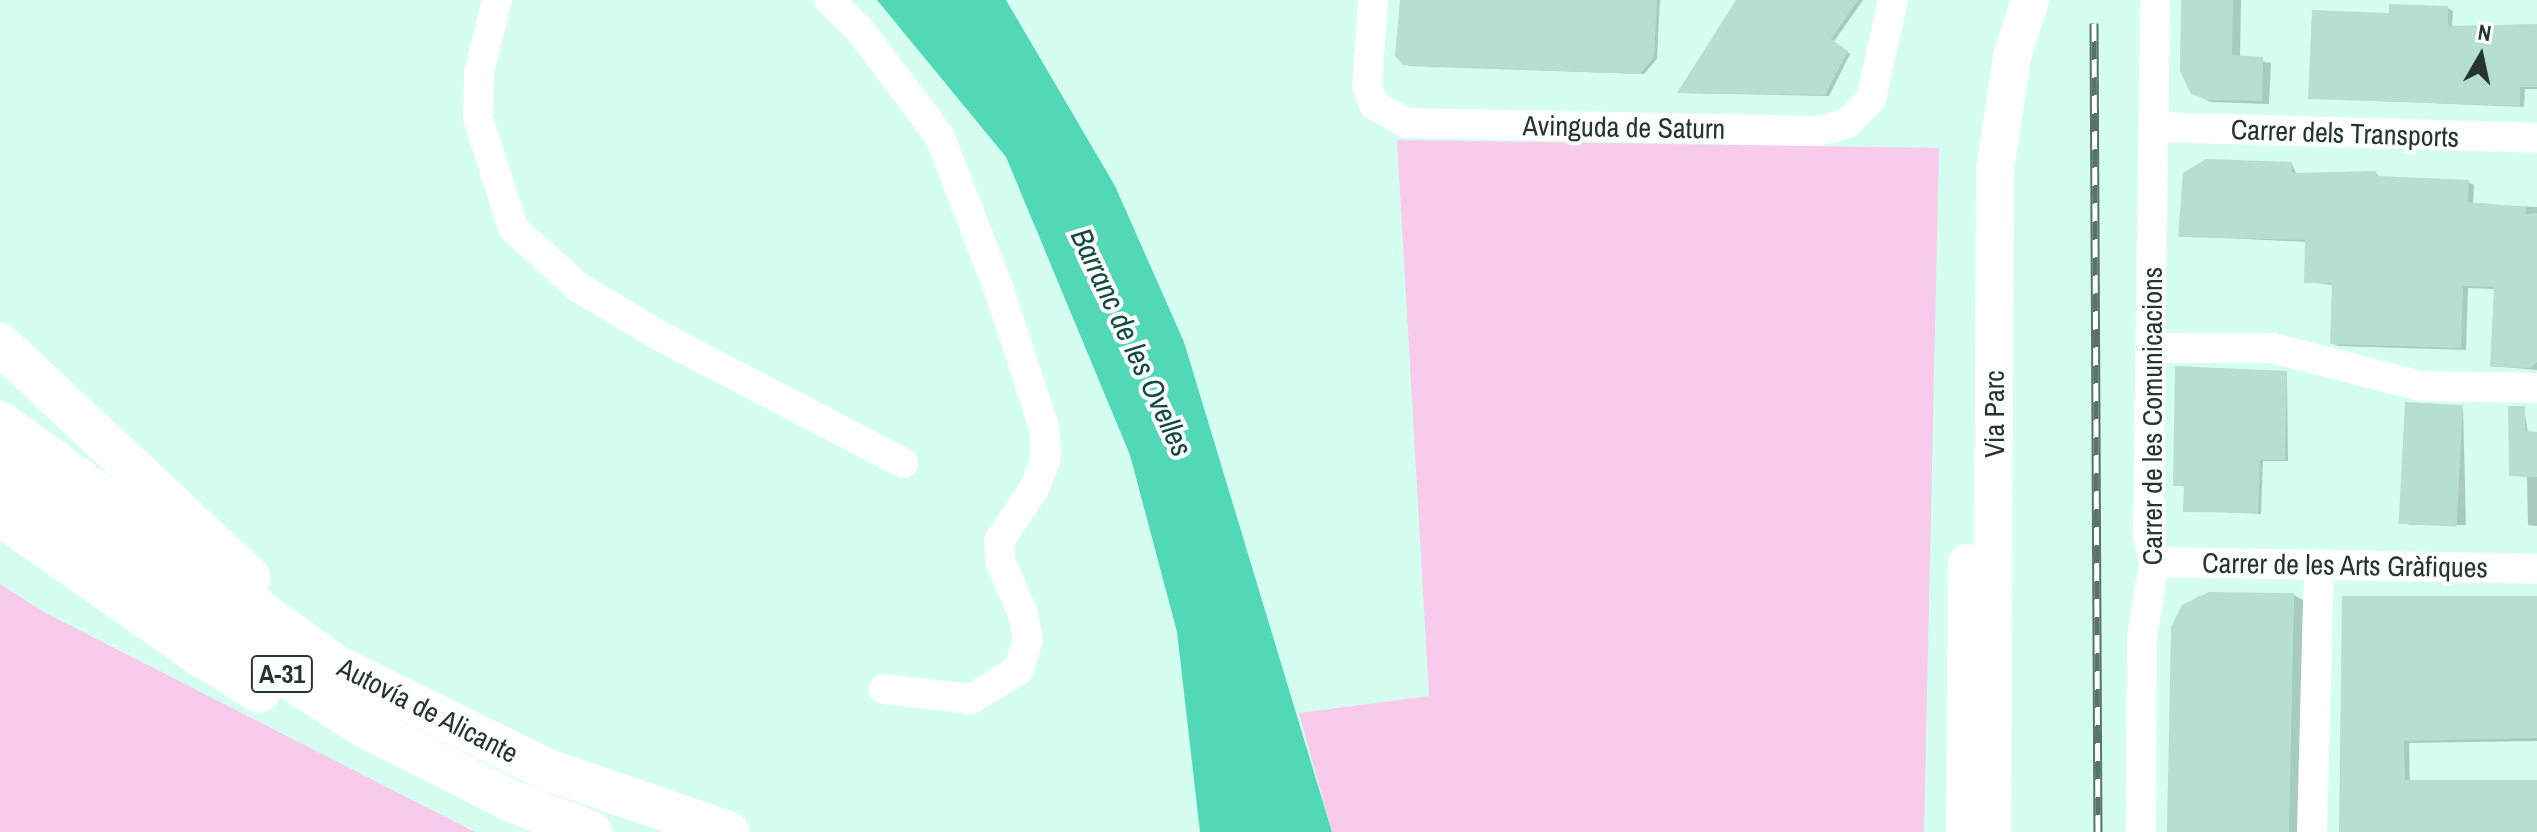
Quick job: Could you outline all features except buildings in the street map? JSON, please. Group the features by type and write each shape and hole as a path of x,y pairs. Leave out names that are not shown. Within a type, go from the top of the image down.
{"highway":[{"path":"0,344 228,558 315,627 336,666"},
{"path":"0,367 64,405"},
{"name":"Autovía de Alicante","path":"0,422 336,666 545,769 728,832"},
{"name":"Autovía de Alicante","path":"0,469 229,639 363,726 514,802 591,832"},
{"path":"0,515 200,655 331,734 547,832"}],"main road":[{"name":"Via Parc","path":"1965,832 1971,170 2004,0"},
{"name":"Via Parc","path":"1992,832 1995,170 2012,57 2030,0"}],"street":[{"path":"497,0 479,72 478,118 513,228 578,287 662,337 903,463"},
{"path":"829,0 894,72 939,135 999,290 1044,427 1046,458 1035,487 999,541 1001,563 1028,640 1018,670 971,699 884,689"},
{"name":"Avinguda de Saturn","path":"1373,0 1367,85 1374,105 1406,123 1819,131 1846,124 1871,99 1893,0"},
{"name":"Carrer de les Comunicacions","path":"2141,832 2142,638 2154,562 2148,536 2155,0"},
{"name":"Carrer dels Transports","path":"2154,127 2537,138"},
{"path":"2151,348 2272,348 2420,386 2537,388"},
{"name":"Carrer de les Arts Gràfiques","path":"2154,562 2537,569"},
{"path":"2312,832 2319,564"}],"shaded area":[{"path":"1397,140 1939,148 1924,832 1332,832 1299,713 1429,696"},
{"path":"0,584 44,612 475,832 0,832"}],"water":[{"name":"Barranc de les Ovelles","path":"877,0 1006,0 1115,186 1184,342 1332,832 1200,832 1177,632 1130,455 1006,157"}],"railway":[{"path":"2094,23 2098,832"}]}
